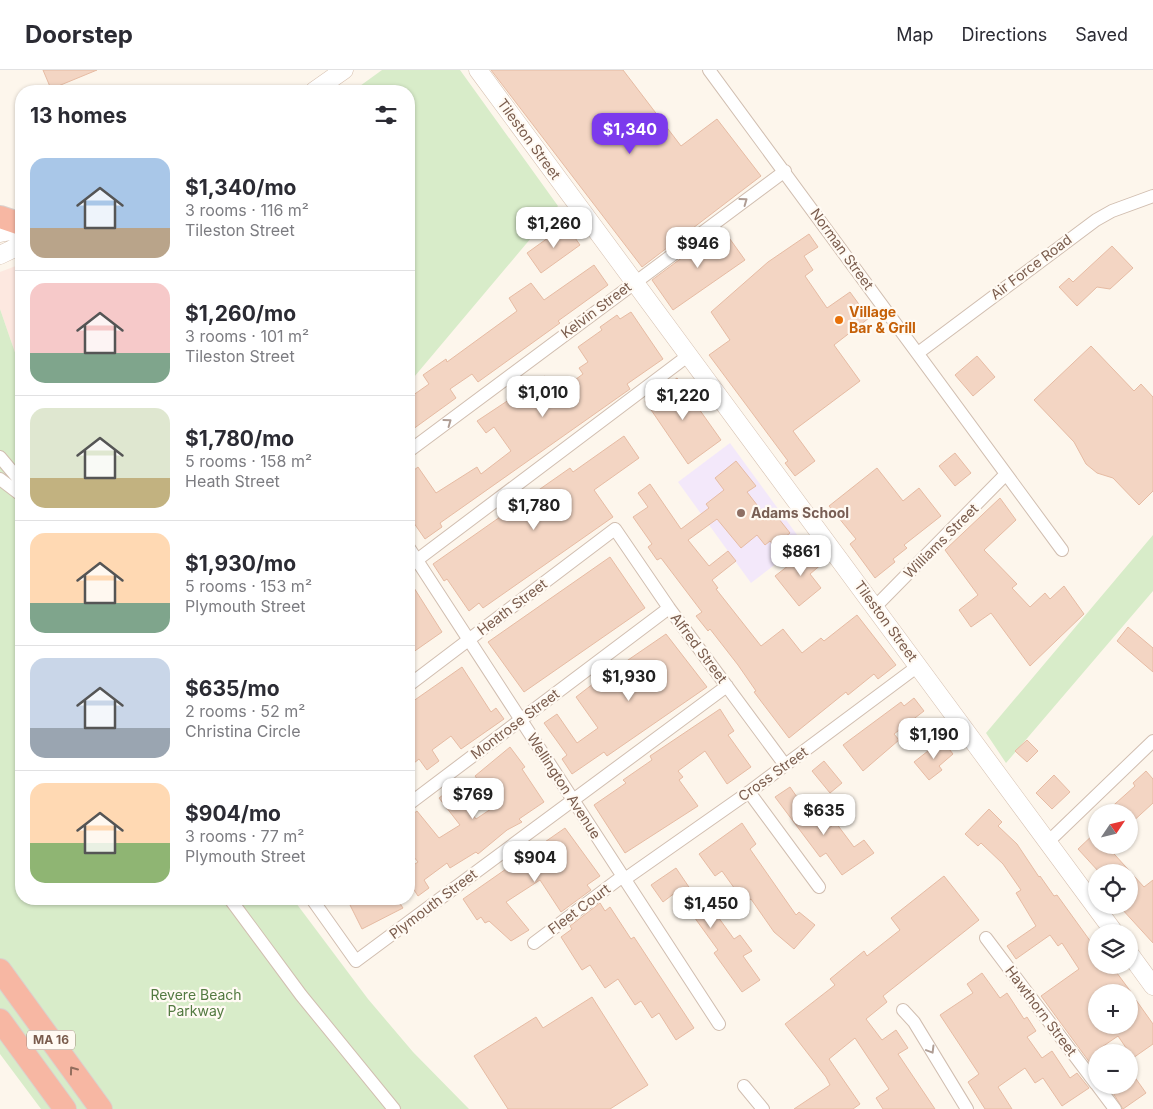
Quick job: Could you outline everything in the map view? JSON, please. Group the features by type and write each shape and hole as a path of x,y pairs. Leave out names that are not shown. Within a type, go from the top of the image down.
{"highway":[{"path":"0,218 15,222"},
{"name":"MA 16","path":"0,970 101,1109"},
{"name":"MA 16","path":"0,1020 65,1109"}],"main road":[{"path":"323,85 344,70"},
{"name":"Tileston Street","path":"478,70 1108,924"},
{"path":"0,233 15,230"},
{"path":"0,255 15,248"},
{"path":"1138,965 1153,986"}],"street":[{"name":"Norman Street","path":"709,70 1062,550"},
{"name":"Kelvin Street","path":"415,446 785,171"},
{"name":"Air Force Road","path":"918,353 1096,220 1135,201 1153,196"},
{"path":"415,562 689,356"},
{"path":"0,457 15,475"},
{"name":"Williams Street","path":"875,607 1006,474"},
{"path":"0,480 15,491"},
{"name":"Alfred Street","path":"616,529 669,608 785,765"},
{"name":"Heath Street","path":"415,680 616,529"},
{"name":"Wellington Avenue","path":"415,566 469,640 719,1024"},
{"name":"Montrose Street","path":"415,800 669,608"},
{"name":"Cross Street","path":"624,878 749,792 918,666"},
{"name":"Plymouth Street","path":"316,905 356,961 727,686"},
{"path":"1048,842 1153,742"},
{"path":"749,792 818,887"},
{"name":"Fleet Court","path":"534,943 624,878"},
{"path":"234,905 291,982 394,1109"},
{"name":"Hawthorn Street","path":"986,938 1088,1072"},
{"path":"903,1010 914,1022 967,1109"},
{"path":"744,1086 763,1109"},
{"name":"Hawthorn Street","path":"1105,1094 1116,1109"}],"shaded area":[{"path":"15,266 15,353 0,309 0,272"},
{"name":"Adams School","path":"730,443 803,543 751,583 678,482"}],"green space":[{"path":"382,70 460,70 558,206 415,376 415,85 361,85"},
{"name":"Revere Beach Parkway","path":"0,309 15,353 15,905 298,905 368,999 413,1052 469,1109 41,1109 0,1054"},
{"path":"1153,535 1153,591 1006,763 986,733"}],"building":[{"path":"43,70 97,70 61,85 49,85"},
{"path":"491,70 623,70 681,146 717,119 761,176 642,267"},
{"path":"566,225 580,245 541,273 527,253"},
{"path":"722,228 745,260 673,310 652,280"},
{"path":"809,234 818,247 804,256 813,270 805,276 827,308 850,292 869,318 834,345 860,381 793,431 815,461 795,476 785,463 788,461 709,355 730,340 711,312 768,262"},
{"path":"1112,246 1133,268 1110,289 1097,287 1077,306 1059,287 1069,278 1073,282"},
{"path":"594,265 608,285 558,321 560,323 478,382 472,374 450,389 456,398 415,428 415,394 429,384 423,375 446,359 447,362 517,311 509,298 531,283 544,300"},
{"path":"631,312 663,359 627,384 630,389 440,523 442,527 425,539 415,525 415,469 418,467 436,493 477,467 481,474 511,451 494,427 486,433 477,421 545,376 557,393 583,374 579,368 588,362 578,347 602,330 600,327 617,315 620,319"},
{"path":"1091,346 1134,391 1141,384 1153,397 1153,491 1139,505 1113,478 1097,473 1086,464 1074,442 1034,400"},
{"path":"977,356 995,377 973,396 955,375"},
{"path":"677,378 721,440 688,464 645,401"},
{"path":"624,436 639,458 594,490 613,517 483,608 479,603 469,611 447,579 444,581 433,564 570,468 573,472"},
{"path":"955,453 971,473 955,486 939,466"},
{"path":"736,461 756,486 747,492 764,514 771,509 790,533 774,546 770,541 765,545 757,535 741,548 717,519 688,540 709,566 728,551 736,561 712,580 718,588 716,589 761,646 783,629 802,653 821,638 824,641 857,615 896,665 878,679 874,674 848,695 846,692 789,738 754,692 756,691 738,665 710,629 708,631 696,616 702,612 661,558 657,560 648,547 652,544 633,517 648,507 638,493 650,484 681,529 709,508 706,504 724,490 715,478"},
{"path":"877,468 903,501 919,488 941,516 904,545 907,548 893,559 895,562 875,578 850,544 856,539 829,506"},
{"path":"1000,498 1016,520 984,550 1017,584 1012,588 1030,607 1045,593 1050,599 1064,586 1084,614 1030,666 991,613 971,627 959,610 978,595 945,550"},
{"path":"811,548 823,563 810,574 821,588 799,606 775,576"},
{"path":"610,557 645,608 524,692 488,642"},
{"path":"415,589 442,632 415,651"},
{"path":"1128,627 1153,648 1153,672 1117,641"},
{"path":"666,634 707,687 607,756 604,752 572,774 562,759 567,755 544,723 557,714 577,743 598,728 576,697 611,670"},
{"path":"462,667 491,712 496,708 504,719 461,749 451,736 432,750 439,761 427,770 419,759 415,762 415,700"},
{"path":"914,698 924,711 894,734 899,740 863,771 843,745 901,702 904,706"},
{"path":"720,709 734,731 728,735 751,767 727,784 705,751 678,771 683,777 679,780 698,806 625,853 594,805 626,783 623,780 652,760 650,756"},
{"path":"942,740 953,754 939,766 942,770 929,780 914,762"},
{"path":"1027,740 1038,751 1027,762 1015,751"},
{"path":"510,747 525,767 522,769 544,802 519,819 522,822 507,830 478,854 476,852 450,868 447,863 424,880 429,888 418,896 415,891 415,864 418,862 415,858 415,812 417,811 439,838 460,825 439,798 452,788 476,819 497,805 475,776"},
{"path":"824,761 842,783 830,793 812,771"},
{"path":"1146,771 1153,779 1153,803 1138,817 1138,804 1115,804 1135,786 1133,783"},
{"path":"1054,775 1070,792 1052,809 1036,793"},
{"path":"790,787 822,833 836,823 854,847 864,840 874,853 842,875 826,853 820,857 775,797"},
{"path":"989,809 1002,822 998,826 1017,844 1039,877 1054,896 1057,895 1088,938 1088,974 1118,974 1125,984 1088,984 1088,1034 1138,1034 1138,1003 1153,1024 1153,1044 1138,1054 1138,1044 1123,1044 1118,1036 1106,1044 1088,1044 1088,1060 1041,996 1079,969 1062,943 1058,946 1050,935 1016,959 1007,946 1036,926 1016,893 1021,890 1003,864 981,843 978,846 965,834"},
{"path":"742,823 756,844 750,849 796,915 799,912 815,925 794,949 774,932 751,899 745,903 722,871 715,876 699,854"},
{"path":"565,828 600,876 587,885 591,890 561,912 540,880 506,902 529,930 511,941 489,921 485,923 481,917 477,920 463,899"},
{"path":"1088,840 1088,854 1114,854 1123,864 1092,864 1078,849"},
{"path":"676,868 695,896 700,892 734,939 740,935 752,951 743,956 760,980 742,992 714,953 718,950 676,892 663,902 651,885"},
{"path":"944,876 979,920 883,996 887,1002 866,1019 882,1040 896,1030 908,1048 898,1054 935,1109 883,1109 876,1098 889,1089 855,1038 829,1059 860,1104 853,1109 794,1109 830,1085 826,1077 785,1024 835,985 830,979 864,951 867,956 900,930 891,918"},
{"path":"1138,880 1144,887 1153,880 1153,943 1138,927 1138,924 1136,924 1126,914 1138,914"},
{"path":"600,903 605,911 610,907 631,939 634,937 694,1028 676,1040 659,1013 652,1018 641,1001 635,1005 618,979 605,988 590,965 582,970 561,937 572,929 570,926"},
{"path":"350,905 401,905 403,908 362,929"},
{"path":"982,973 1000,998 1007,993 1024,1019 1027,1017 1036,1031 1027,1037 1042,1058 1052,1051 1070,1078 1077,1073 1088,1089 1062,1106 1043,1078 1035,1083 1025,1068 998,1087 1012,1109 985,1109 968,1082 979,1074 940,1015 973,993 967,984"},
{"path":"592,997 648,1085 610,1109 508,1109 474,1056 536,1017 543,1028"},
{"path":"1138,1082 1146,1093 1123,1109 1114,1094 1138,1094"}],"place":[{"name":"Village Bar & Grill","path":"839,320"},
{"name":"Adams School","path":"741,513"}]}
